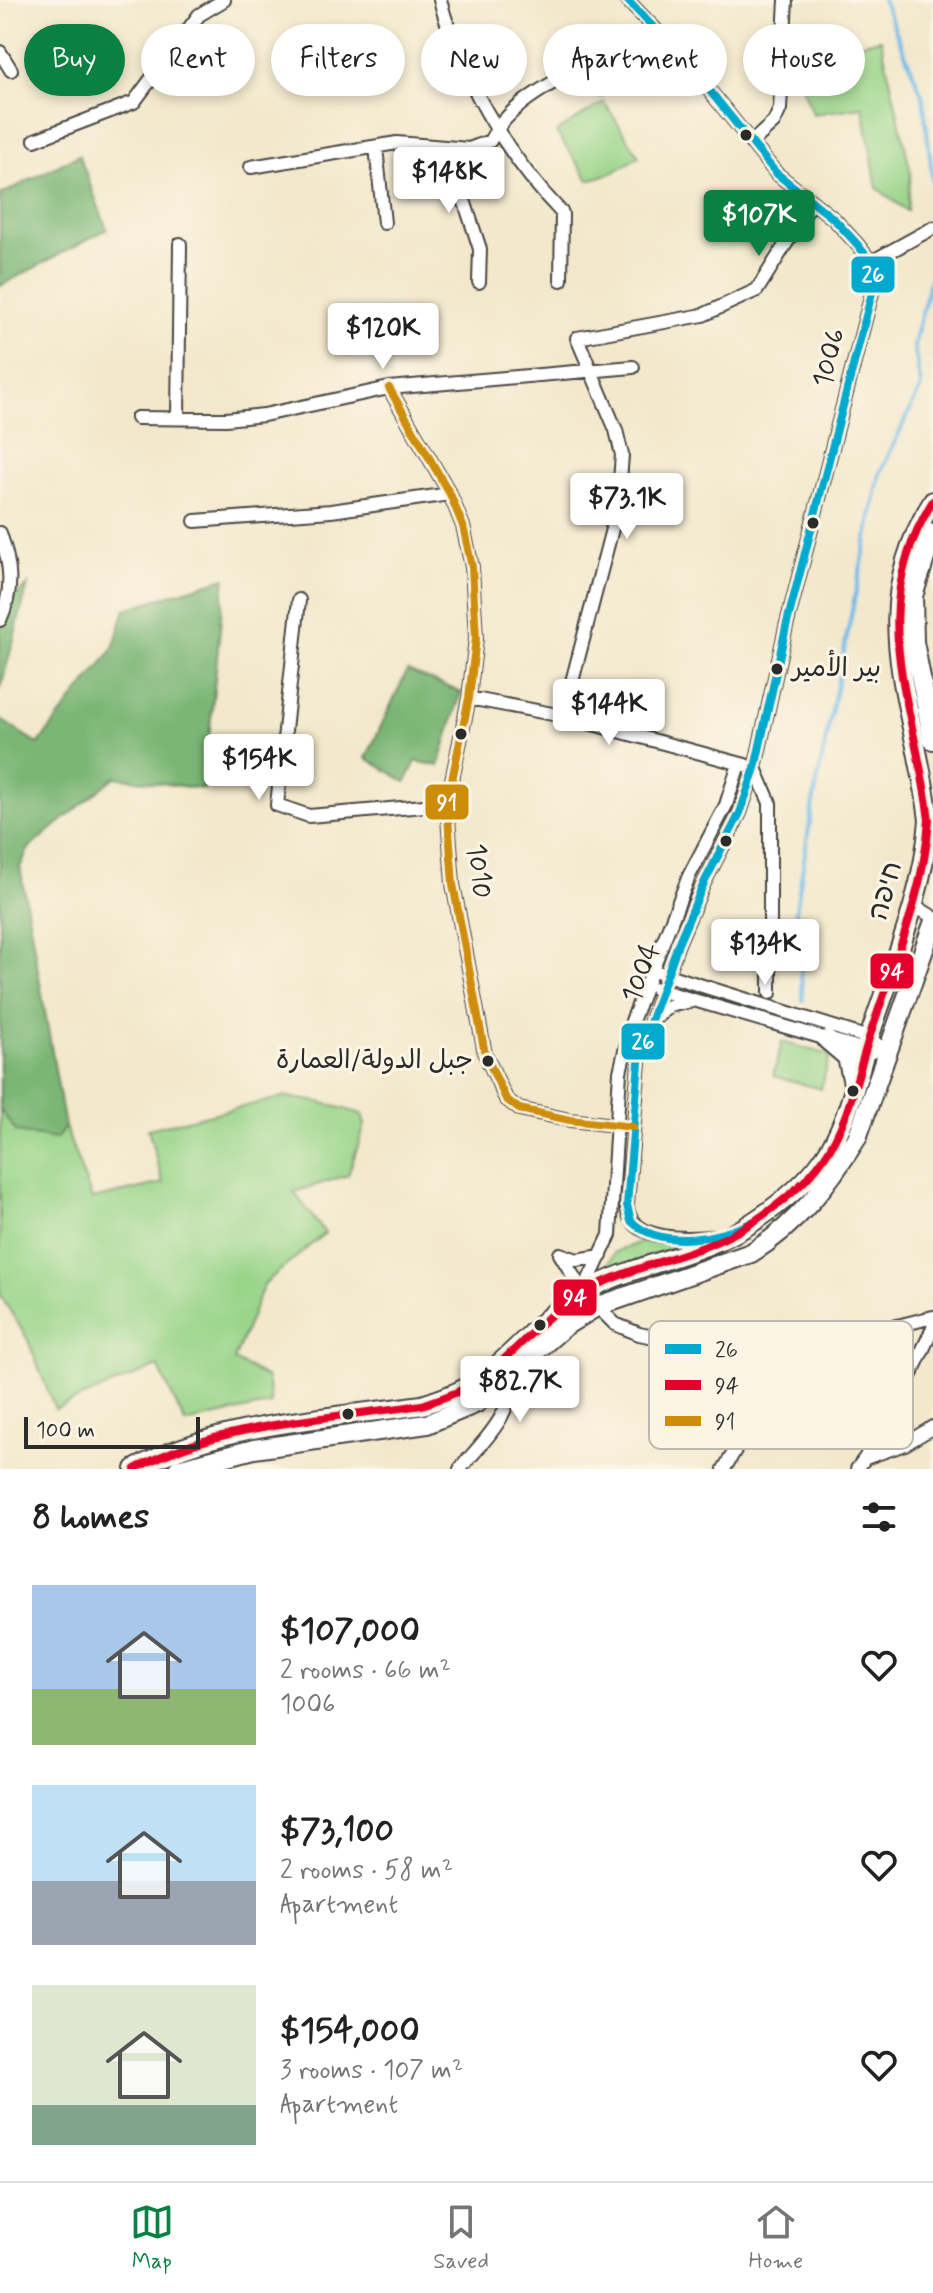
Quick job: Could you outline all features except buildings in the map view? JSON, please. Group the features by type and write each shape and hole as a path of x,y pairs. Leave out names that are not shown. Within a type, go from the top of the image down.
{"highway":[{"name":"חיפה","path":"134,1469 220,1437 422,1405 467,1387 502,1360 552,1312 583,1292 720,1243 778,1204 824,1159 854,1086 913,905 927,849 929,820 897,644 896,597 906,555 933,501"},
{"path":"933,533 913,596 914,642 933,740"},
{"name":"חיפה","path":"178,1469 254,1449 427,1424 477,1403 565,1326 596,1307 751,1253 793,1223 838,1169 857,1138 933,924"},
{"path":"827,1040 847,1057 854,1086"}],"street":[{"path":"35,140 134,102 199,15 224,0"},
{"path":"440,0 450,36 497,127 525,175 562,213 561,280"},
{"path":"627,0 685,60 776,173 834,219 871,262 933,228"},
{"path":"751,143 774,122 780,109 786,0"},
{"path":"0,52 11,70"},
{"path":"251,167 397,143 461,149 490,141 497,127 519,105 543,90"},
{"path":"376,147 384,223"},
{"path":"461,149 463,197 480,249 479,282"},
{"path":"563,716 618,506 622,455 616,430 577,338 703,315 757,290 812,202"},
{"path":"178,418 180,244"},
{"name":"1006","path":"755,768 790,613 874,285 871,262"},
{"path":"137,418 264,415 389,388 633,367"},
{"name":"1010","path":"389,388 450,494 463,526 472,567 476,638 469,698 447,804 453,884 485,1054 506,1099 519,1109 616,1127 633,1127"},
{"path":"195,521 331,511 450,494"},
{"path":"0,533 11,567 8,601 0,620"},
{"path":"299,600 277,805 309,816 447,804"},
{"path":"469,698 563,716 755,768 770,803 770,993"},
{"name":"1004","path":"583,1292 601,1256 613,1218 616,1127 624,1047 651,969 689,876 726,805 739,764"},
{"name":"1004","path":"755,768 740,813 704,883 647,1026 636,1074 627,1212 638,1228 656,1234 694,1238 734,1232 755,1221"},
{"path":"913,905 933,904"},
{"path":"913,905 933,917"},
{"path":"674,955 695,984"},
{"path":"651,969 887,1052"},
{"path":"645,985 827,1040 867,1045"},
{"path":"647,1026 669,1006 694,1000"},
{"path":"601,1256 577,1260 560,1254 596,1307 624,1328 649,1334"},
{"path":"616,1298 616,1313 624,1328"},
{"path":"913,1322 933,1317"},
{"path":"913,1370 933,1328"},
{"path":"460,1469 504,1416 509,1378 502,1360"},
{"path":"913,1439 933,1427"},
{"path":"724,1469 736,1449"},
{"path":"857,1469 870,1449"},
{"path":"865,1458 891,1449"}],"green space":[{"path":"881,39 911,173 907,211 877,188 863,107 813,114 806,96 865,96 865,43"},
{"path":"604,102 639,156 614,172 589,180 556,132"},
{"path":"79,155 107,229 0,286 0,195"},
{"path":"225,578 204,789 115,777 29,848 20,867 65,1127 56,1139 17,1132 0,1110 0,719 38,744 113,649 125,609"},
{"path":"28,585 0,691 0,608"},
{"path":"407,671 461,692 439,766 416,761 406,782 366,758"},
{"path":"782,1042 830,1055 821,1089 773,1076"},
{"path":"284,1097 320,1102 362,1114 365,1125 348,1175 294,1192 325,1233 264,1284 234,1360 267,1378 271,1404 185,1423 158,1366 55,1409 27,1338 0,1295 0,1110 17,1132 56,1139 65,1127 92,1199 163,1183 148,1129"},
{"path":"645,1240 686,1244 600,1275 615,1252"}],"waterway":[{"path":"883,0 923,97 933,183"},
{"path":"803,1000 796,910 813,803 880,473 921,387 914,345 933,269"}],"transit line":[{"name":"26","path":"627,0 685,60 776,173 834,219 857,244 871,262 874,285 786,627 755,768 740,813 704,883 678,944 640,1051 627,1205 631,1221 644,1230 675,1239 709,1236 755,1221"},
{"name":"91","path":"389,388 450,494 463,526 472,567 476,638 469,698 447,804 453,884 485,1054 506,1099 519,1109 570,1120 633,1127"},
{"name":"94","path":"135,1469 168,1453 239,1432 422,1405 456,1392 483,1377 553,1313 584,1292 736,1232 784,1200 817,1168 832,1146 851,1099 906,929 926,848 929,820 906,697 897,620 901,581 912,542 933,501"}],"place":[{"name":"بير الأمير","path":"777,669"},
{"name":"جبل الدولة/العمارة","path":"488,1061"}]}
